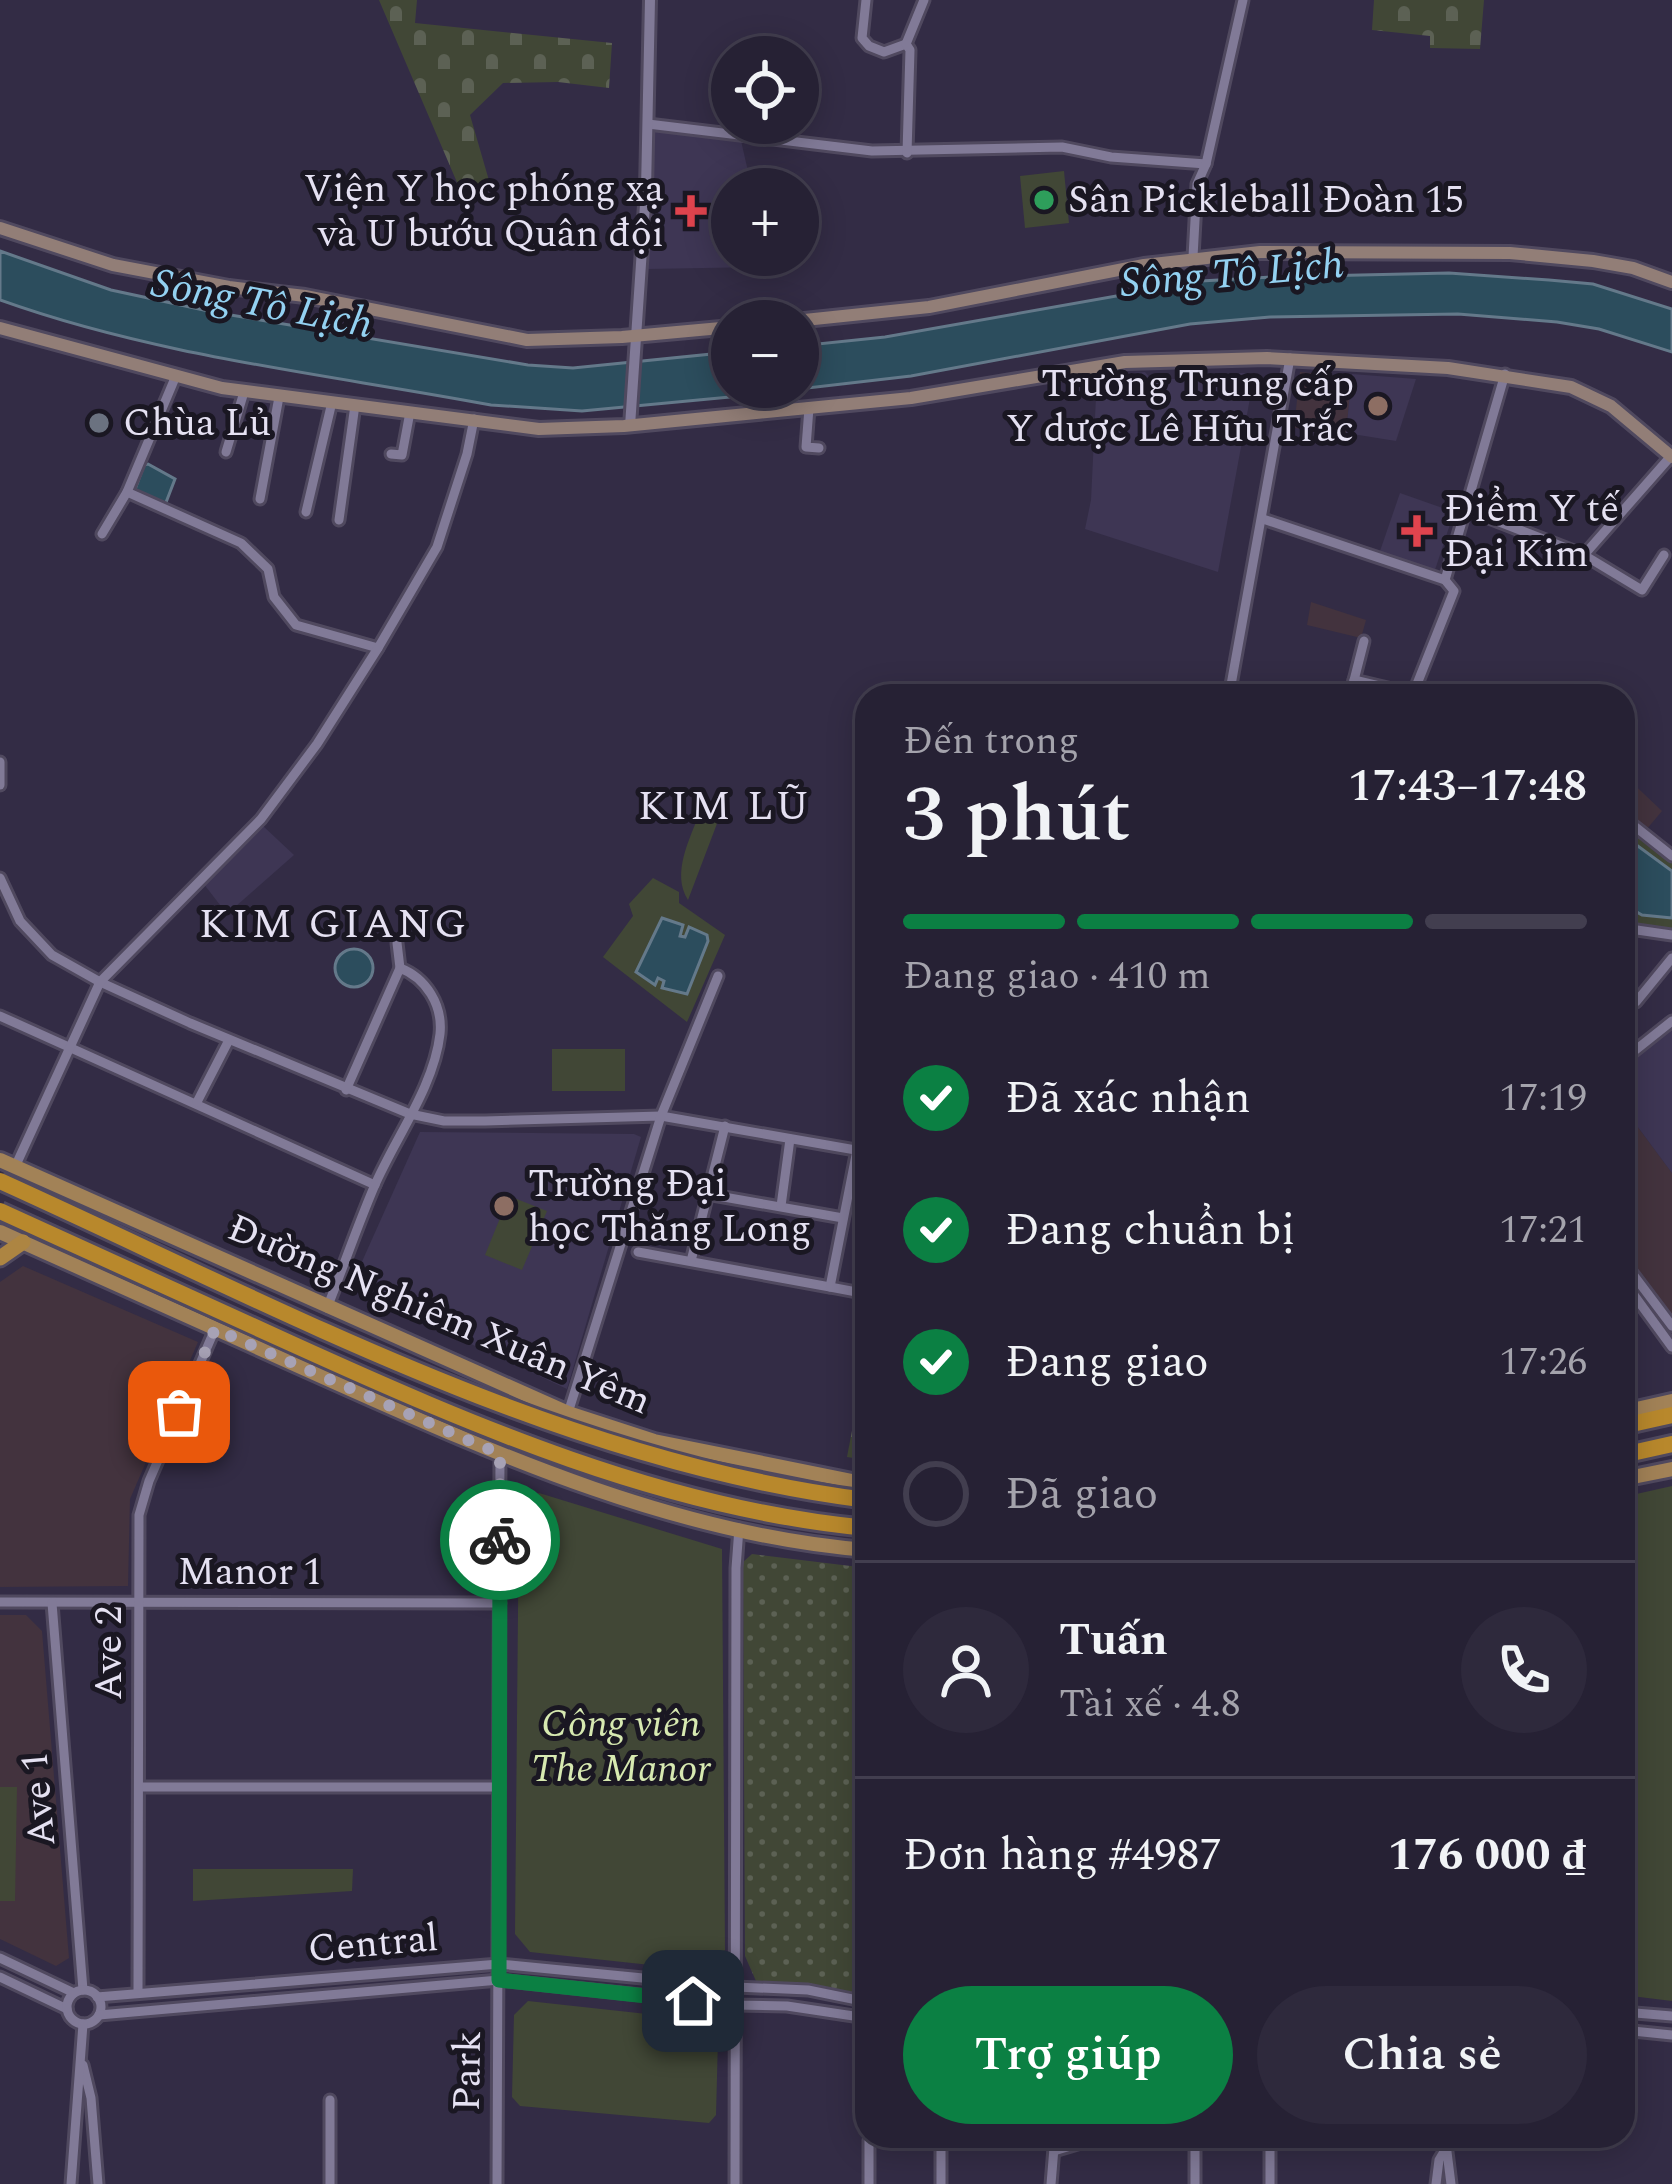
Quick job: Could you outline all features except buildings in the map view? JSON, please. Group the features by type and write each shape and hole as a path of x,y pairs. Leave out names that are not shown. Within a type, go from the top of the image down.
{"highway":[{"path":"0,1181 427,1374 556,1426 718,1473 855,1499"},
{"path":"0,1211 415,1400 547,1452 710,1499 855,1526"},
{"path":"0,1258 23,1242"},
{"path":"1635,1423 1672,1415"},
{"path":"1635,1452 1672,1444"}],"main road":[{"path":"0,228 113,265 305,296 498,336 527,340 711,329"},
{"path":"819,318 929,307 1193,257 1382,250 1510,253 1593,261 1672,282"},
{"path":"0,328 176,378 244,392 539,429 808,408"},
{"path":"819,407 930,395 1125,362 1290,358 1505,374 1571,387 1611,406 1671,457"},
{"name":"Đường Nghiêm Xuân Yêm","path":"7,1164 568,1413 631,1435 855,1482"},
{"path":"0,1232 500,1454 628,1500 739,1528 855,1548"},
{"path":"1635,1409 1672,1401"},
{"path":"739,1528 752,1462"},
{"path":"1635,1477 1672,1469"}],"street":[{"path":"630,420 644,234 650,0"},
{"path":"866,0 862,38 884,52 906,44 924,0"},
{"path":"1193,257 1197,184 1206,164 1243,0"},
{"path":"906,44 910,50 907,153"},
{"path":"648,124 907,153 1047,147 1111,158 1206,164"},
{"path":"1231,684 1290,358"},
{"path":"1445,580 1505,374"},
{"path":"102,534 127,492 176,378"},
{"path":"226,452 244,392"},
{"path":"260,500 279,397"},
{"path":"306,512 332,402"},
{"path":"340,520 355,405"},
{"path":"808,408 806,447 819,448"},
{"path":"391,454 402,455 410,412"},
{"path":"7,1164 100,982 260,819 317,744 378,649 437,547 474,419"},
{"path":"1584,555 1671,457"},
{"path":"127,492 241,543 268,569 274,597 296,626 378,649"},
{"path":"1466,509 1584,555 1642,590 1664,555"},
{"path":"1263,519 1445,580 1454,591 1417,684"},
{"path":"1353,684 1364,641"},
{"path":"1354,680 1371,684"},
{"path":"0,762 0,785"},
{"path":"1635,827 1672,856"},
{"path":"0,878 20,921 52,955 229,1040 410,1114 444,1121 662,1116 855,1150"},
{"path":"1635,931 1672,934"},
{"path":"346,1090 400,968 398,943"},
{"path":"1635,1002 1672,958"},
{"path":"327,1308 375,1185 436,1055 439,1013 415,974 400,968"},
{"path":"568,1413 662,1116 718,976"},
{"path":"0,1016 375,1185"},
{"path":"1635,1050 1672,1022"},
{"path":"197,1102 229,1040"},
{"path":"1635,1045 1640,1046"},
{"path":"691,1261 724,1126"},
{"path":"781,1206 790,1139"},
{"path":"830,1287 855,1176"},
{"path":"707,1194 843,1218"},
{"path":"638,1252 855,1292"},
{"path":"1635,1287 1672,1326"},
{"path":"1635,1291 1672,1347"},
{"name":"Ave 2","path":"138,1993 142,1499 215,1329"},
{"name":"Park","path":"497,2184 500,1454"},
{"path":"735,2184 739,1528"},
{"name":"Manor 1","path":"0,1602 500,1604"},
{"name":"Ave 1","path":"52,1603 79,1992"},
{"path":"140,1787 499,1787"},
{"path":"0,1958 98,1996 99,2015 83,2024 71,2019 67,2009 0,1977"},
{"name":"Central","path":"98,1996 499,1964 808,1990 855,2000"},
{"name":"Central","path":"99,2015 499,1980 855,2016"},
{"path":"67,2009 79,1992"},
{"path":"1635,2013 1672,2017"},
{"path":"71,2184 83,2024"},
{"path":"1635,2031 1672,2036"},
{"path":"81,2054 93,2118 98,2184"},
{"path":"330,2100 330,2184"},
{"path":"76,2118 93,2118"},
{"path":"869,2148 869,2184"},
{"path":"941,2148 941,2184"},
{"path":"1052,2184 1054,2148"},
{"path":"1054,2151 1064,2148"},
{"path":"1195,2148 1195,2184"},
{"path":"1270,2148 1270,2184"},
{"path":"1436,2184 1445,2150"},
{"path":"1445,2150 1451,2184"}],"shaded area":[{"name":"Viện Y học phóng xạ và U bướu Quân đội","path":"655,128 711,133 711,144 742,144 747,168 711,168 711,268 647,269"},
{"path":"1145,372 1150,378 1175,379 1179,374 1247,373 1253,382 1218,572 1085,529 1091,500 1097,376"},
{"path":"1300,372 1352,377 1346,433 1294,428"},
{"name":"Trường Trung cấp Y dược Lê Hữu Trắc","path":"1352,374 1416,379 1396,441 1346,433"},
{"name":"Điểm Y tế Đại Kim","path":"1400,493 1454,512 1434,573 1379,554"},
{"path":"1311,602 1366,620 1361,638 1307,625"},
{"path":"1635,785 1662,811 1646,830 1635,821"},
{"path":"262,825 294,855 227,914 203,883"},
{"path":"1672,1030 1672,1173 1635,1123 1635,1059"},
{"path":"1635,1123 1672,1173 1672,1318 1635,1265"},
{"name":"Trường Đại học Thăng Long","path":"420,1132 641,1137 567,1389 356,1290 356,1275"},
{"path":"23,1266 198,1342 130,1499 128,1586 0,1587 0,1282"},
{"path":"0,1615 26,1615 42,1631 69,1958 56,1966 0,1939"}],"green space":[{"path":"379,0 417,0 415,23 612,43 609,88 503,83 470,115 490,184 459,187"},
{"path":"1374,0 1484,0 1480,49 1430,48 1430,36 1372,30"},
{"name":"Sân Pickleball Đoàn 15","path":"1064,171 1069,223 1025,228 1020,176"},
{"path":"700,812 718,821 688,900 682,867"},
{"path":"1635,832 1672,861 1672,930 1635,925"},
{"path":"653,878 679,892 679,903 725,935 687,1022 603,957 633,916 629,904"},
{"path":"552,1049 625,1049 625,1091 552,1091"},
{"path":"509,1196 547,1211 522,1270 485,1255"},
{"path":"855,1415 855,1458 847,1457"},
{"path":"1672,1486 1672,2001 1635,1996 1635,1494"},
{"name":"Công viên The Manor","path":"539,1493 722,1549 725,1950 706,1971 530,1952 515,1934 519,1504"},
{"path":"752,1554 855,1567 855,1993 806,1983 756,1981 745,1956 743,1562"},
{"path":"0,1787 17,1787 15,1901 0,1901"},
{"path":"193,1869 353,1869 352,1891 193,1901"},
{"path":"528,2001 702,2020 718,2039 716,2115 709,2123 520,2106 512,2097 514,2015"}],"water":[{"path":"0,251 111,290 528,365 573,368 711,354 711,399 582,411 491,405 182,350 0,300"},
{"path":"1449,273 1593,284 1672,309 1672,352 1599,329 1557,322 1458,314 1270,317 1190,324 911,376 819,387 819,344 885,337 1201,281 1272,277"},
{"path":"148,464 175,479 165,505 134,492"},
{"path":"1635,844 1672,871 1672,918 1635,911"},
{"path":"662,918 683,925 680,936 685,937 689,927 707,935 687,994 662,988 664,981 658,978 655,985 636,972"},
{"path":"354,949 367,955 373,968 367,981 354,987 341,981 335,968 341,955"}],"way so far":[{"path":"179,1412 215,1329 500,1454 500,1540"}],"place":[{"name":"Sân Pickleball Đoàn 15","path":"1044,200"},
{"name":"Viện Y học phóng xạ và U bướu Quân đội","path":"691,211"},
{"name":"Trường Trung cấp Y dược Lê Hữu Trắc","path":"1378,406"},
{"name":"Chùa Lủ","path":"99,423"},
{"name":"Điểm Y tế Đại Kim","path":"1417,531"},
{"name":"Trường Đại học Thăng Long","path":"504,1206"}],"district":[{"name":"KIM LŨ","path":"725,806"},
{"name":"KIM GIANG","path":"334,924"}],"route":[{"path":"500,1540 499,1980 693,2001"}],"water label":[{"name":"Sông Tô Lịch","path":"1232,274"},
{"name":"Sông Tô Lịch","path":"262,304"}]}
